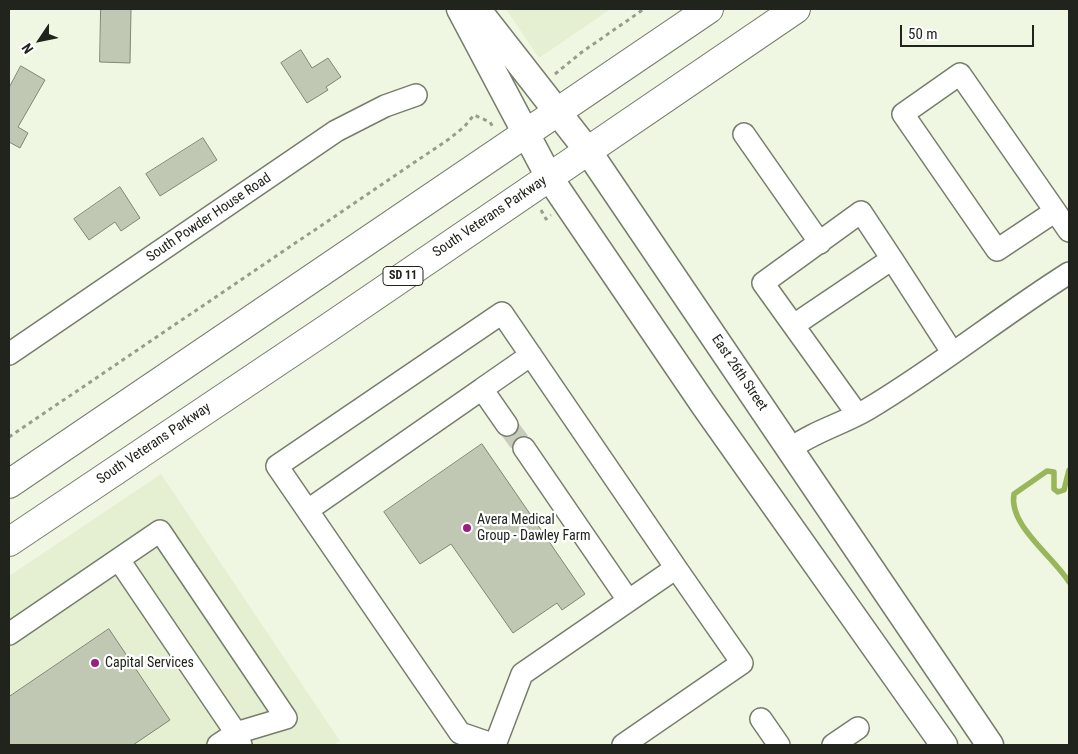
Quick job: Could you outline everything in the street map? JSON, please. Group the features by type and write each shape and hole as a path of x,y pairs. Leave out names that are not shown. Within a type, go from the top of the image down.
{"highway":[{"path":"9,484 709,9"},
{"name":"South Veterans Parkway","path":"9,542 796,9"}],"main road":[{"path":"460,9 549,177 704,405 944,745"},
{"name":"East 26th Street","path":"477,9 588,151 990,745"}],"street":[{"path":"1054,212 996,250 903,114 960,74 1069,231"},
{"name":"South Powder House Road","path":"9,354 336,131 355,120 416,95"},
{"path":"744,134 820,243"},
{"path":"857,414 763,283 861,212 952,352"},
{"path":"794,325 892,259"},
{"path":"790,449 806,438 857,414 952,352 1025,300 1069,273"},
{"path":"623,745 742,663 502,313 277,466 460,732 495,745 522,674 676,568"},
{"path":"308,510 531,355"},
{"path":"482,389 508,425"},
{"path":"524,448 628,600"},
{"path":"9,634 160,531 286,718 238,739 218,745"},
{"path":"119,560 238,739"},
{"path":"761,719 779,745"},
{"path":"833,745 858,728"}],"path":[{"path":"556,73 582,52 644,9"},
{"path":"9,437 449,139 464,127 474,115 490,122"}],"shaded area":[{"path":"506,9 611,9 539,58"},
{"path":"161,474 340,741 334,745 9,745 9,576"}],"building":[{"path":"101,9 131,9 130,63 100,62"},
{"path":"301,50 312,68 328,58 341,77 326,87 328,90 307,103 281,63"},
{"path":"21,66 45,80 18,127 28,133 20,148 9,142 9,88"},
{"path":"203,138 217,160 160,196 146,174"},
{"path":"120,187 140,218 121,231 115,222 89,240 74,219"},
{"name":"Avera Medical Group - Dawley Farm","path":"482,444 585,594 562,610 557,603 513,633 451,544 420,564 384,512"},
{"name":"Capital Services","path":"109,629 170,720 133,745 9,745 9,697"}],"waterway":[{"path":"1069,470 1064,490 1058,492 1054,489 1054,472 1047,471 1014,494 1014,506 1025,529 1069,582"}],"tunnel":[{"path":"507,425 524,448"}],"place":[{"name":"Avera Medical Group - Dawley Farm","path":"467,528"},
{"name":"Capital Services","path":"95,663"}]}
